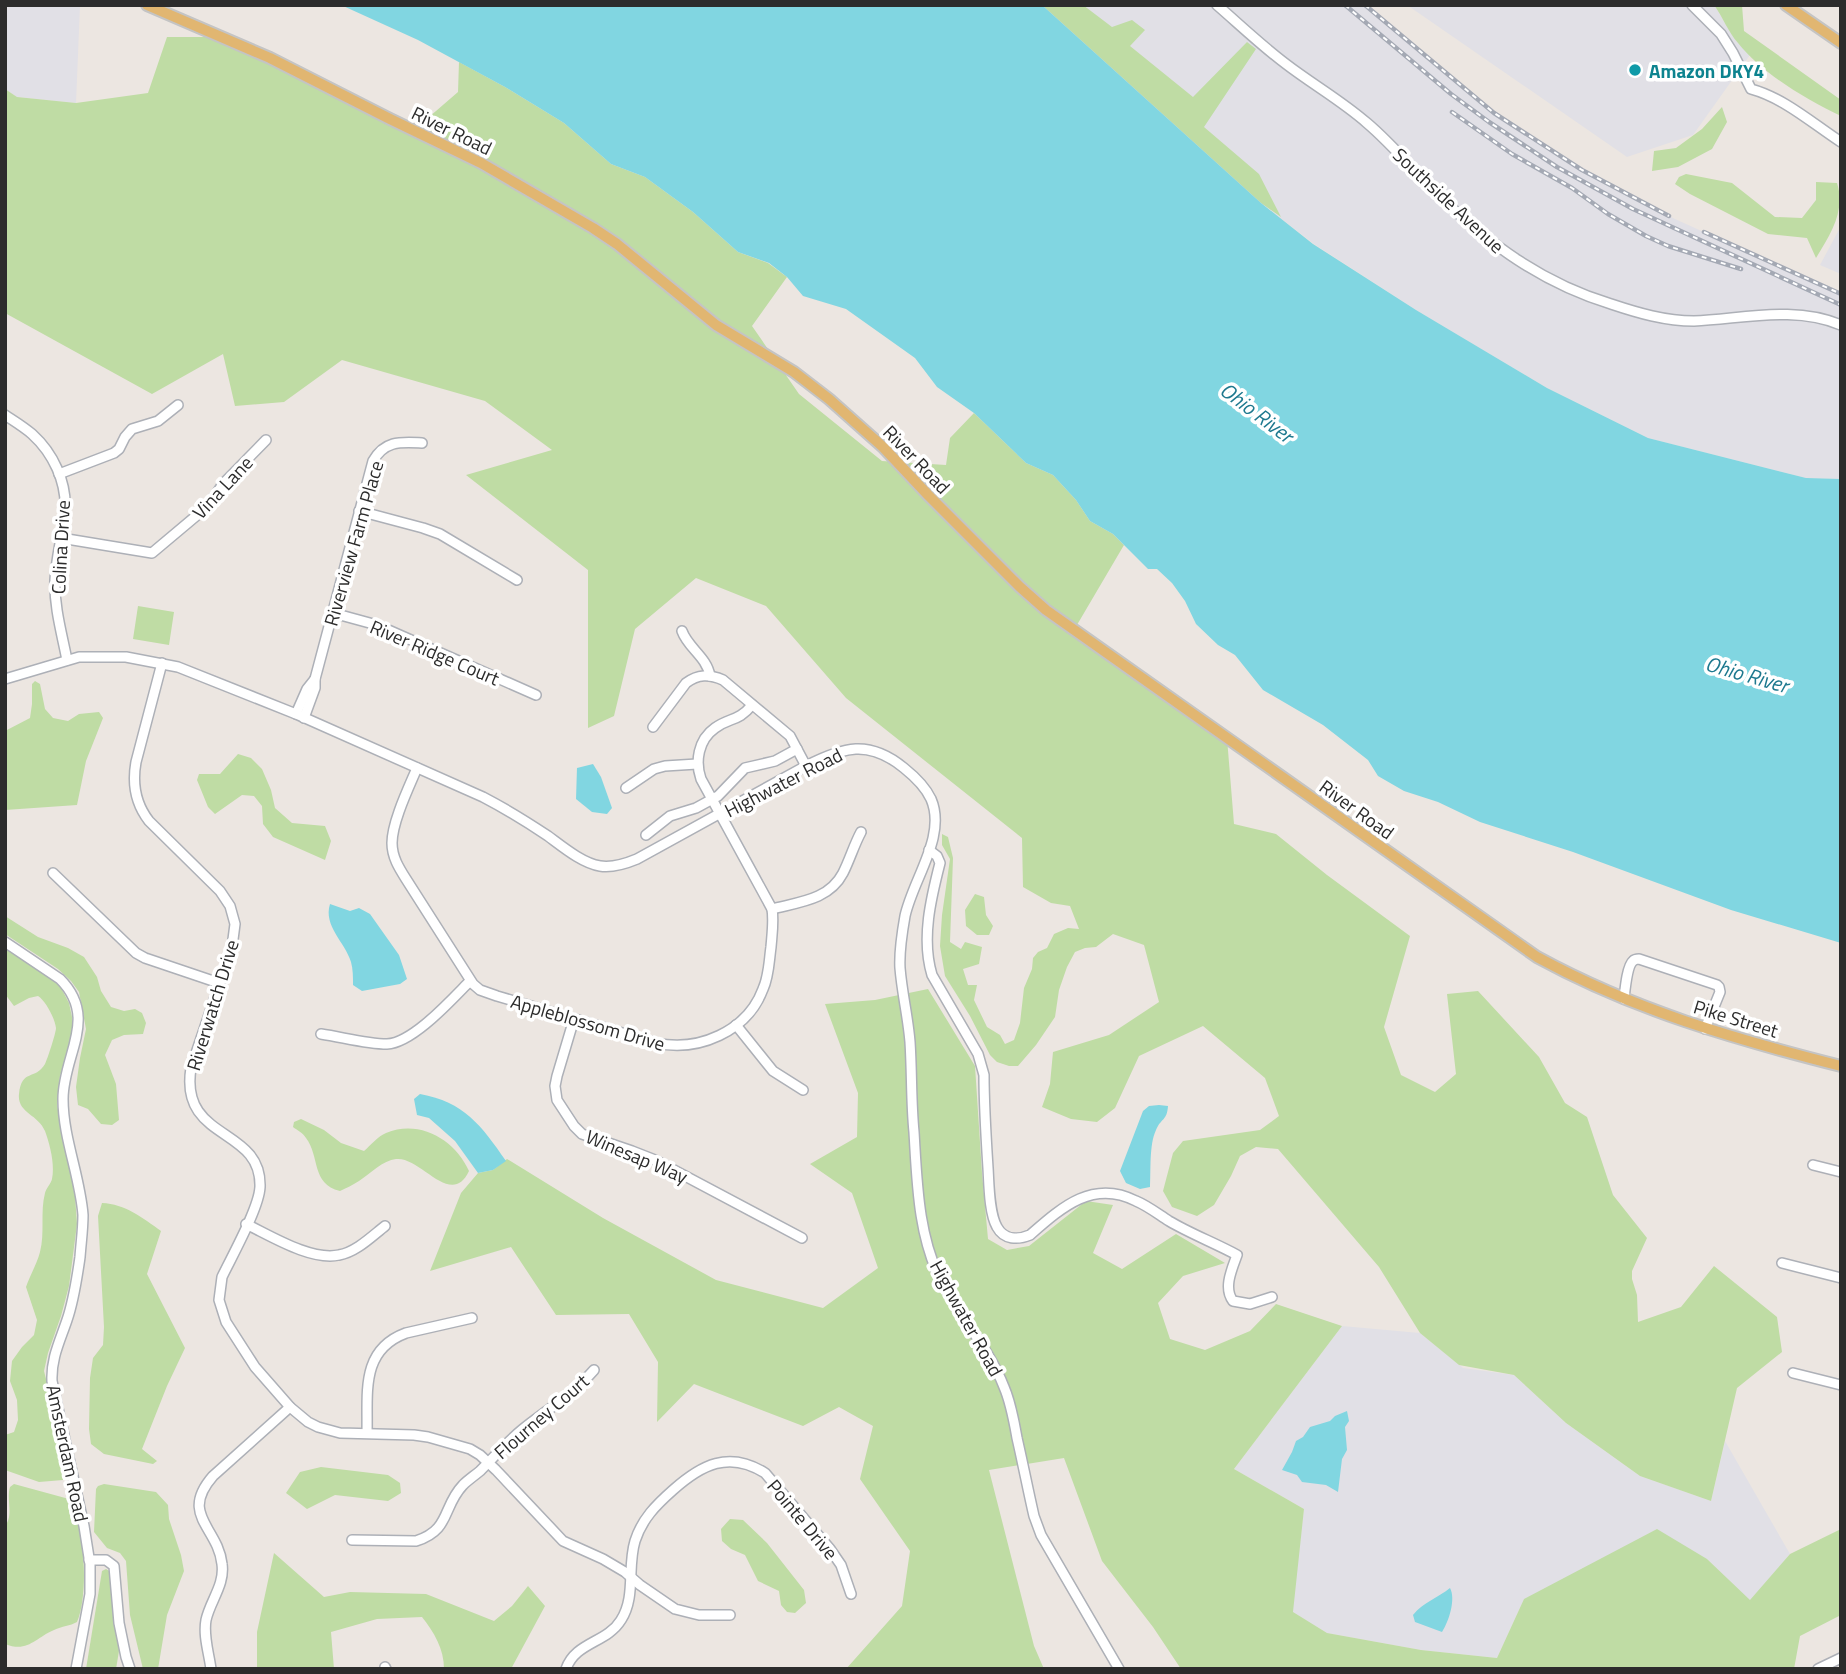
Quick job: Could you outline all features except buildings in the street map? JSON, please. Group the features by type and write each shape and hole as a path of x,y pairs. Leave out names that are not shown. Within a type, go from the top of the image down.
{"main road":[{"name":"River Road","path":"147,5 270,58 481,163 609,239 716,325 794,372 829,398 883,447 1020,587 1046,610 1510,939 1579,980 1624,999"},
{"path":"1786,5 1841,43"},
{"name":"Pike Street","path":"1624,999 1705,1029 1841,1066"}],"street":[{"name":"Southside Avenue","path":"1217,5 1285,64 1368,123 1490,242 1550,280 1601,302 1663,319 1694,321 1804,314 1841,325"},
{"path":"1692,5 1721,34 1751,89 1766,93 1783,103 1841,142"},
{"path":"59,474 114,453 132,429 158,421 178,405"},
{"name":"Colina Drive","path":"5,415 32,434 45,448 59,474 65,510 55,589 67,660"},
{"name":"Vina Lane","path":"61,538 152,554 208,506 223,484 266,440"},
{"name":"Riverview Farm Place","path":"300,716 315,688 315,679 373,461 384,447 396,442 422,443"},
{"path":"359,511 440,534 517,580"},
{"name":"River Ridge Court","path":"333,613 377,625 536,695"},
{"path":"682,631 691,647 709,667 710,676"},
{"name":"Highwater Road","path":"5,679 79,657 126,657 195,672 483,797 509,810 574,854 598,866 622,864 637,859 829,754 853,748 875,751 892,759 919,781 931,800 936,825 905,914 900,969 910,1042 920,1202 928,1244 941,1280 996,1366 1006,1390 1034,1516 1041,1535 1119,1669"},
{"name":"Riverwatch Drive","path":"162,663 136,762 135,794 149,821 220,891 230,906 235,924 232,947 191,1069 190,1092 196,1109 205,1121 243,1146 256,1164 260,1186 256,1204 222,1277 219,1300 226,1322 249,1359 290,1407 318,1427 340,1433 428,1437 470,1450 488,1463 563,1541 603,1559 675,1609 699,1615 730,1615"},
{"path":"653,727 686,683 702,675 710,676 723,680 790,736 806,766"},
{"path":"752,705 742,716 709,733 697,764 701,779 772,909 819,897 831,889 843,873 861,832"},
{"path":"646,835 670,816 696,808 713,799 745,768 775,761 797,749"},
{"path":"626,788 654,769 697,764"},
{"name":"Appleblossom Drive","path":"417,768 393,835 394,853 406,879 470,981 486,993 656,1042 676,1046 711,1039 736,1026 755,1005 763,990 768,972 772,909"},
{"path":"929,850 937,856 940,863 930,910 928,961 932,975 980,1059 984,1075 989,1192 997,1227 1010,1238 1023,1238 1069,1203 1083,1196 1108,1192 1132,1199 1237,1255 1228,1290 1233,1301 1250,1304 1272,1297"},
{"path":"53,873 136,953 219,984"},
{"name":"Amsterdam Road","path":"5,942 68,986 78,1009 78,1033 64,1083 63,1116 83,1214 82,1233 74,1295 52,1370 52,1381 89,1560 90,1594 76,1669"},
{"path":"1624,999 1625,984 1631,963 1635,959 1717,985 1720,992 1705,1029"},
{"path":"321,1034 386,1044 405,1039 470,981"},
{"name":"Winesap Way","path":"574,1019 555,1086 557,1100 582,1134 655,1160 802,1238"},
{"path":"736,1026 773,1071 803,1090"},
{"path":"1814,1165 1841,1172"},
{"path":"246,1224 309,1253 325,1256 352,1250 385,1226"},
{"path":"1782,1263 1841,1278"},
{"path":"367,1433 369,1373 374,1359 386,1343 406,1333 472,1318"},
{"name":"Flourney Court","path":"352,1540 405,1542 425,1538 434,1532 444,1521 457,1493 508,1441 594,1370"},
{"path":"1793,1373 1841,1385"},
{"path":"211,1669 205,1632 206,1619 220,1586 222,1564 201,1515 200,1495 213,1476 290,1407"},
{"name":"Pointe Drive","path":"566,1669 573,1655 581,1648 609,1634 621,1621 631,1587 634,1545 646,1517 697,1470 720,1462 739,1462 765,1473 830,1549 841,1565 851,1594"},
{"path":"89,1560 106,1560 114,1566 119,1623 130,1669"},
{"path":"1818,1669 1841,1658"}],"shaded area":[{"path":"5,5 80,5 76,103 17,97 5,89"},
{"path":"1042,5 1365,5 1494,113 1582,170 1675,219 1841,294 1841,479 1806,478 1648,438 1547,388 1416,310 1314,244 1261,203"},
{"path":"1407,5 1714,5 1737,42 1750,55 1693,135 1627,157"},
{"path":"1841,226 1841,274 1820,265"},
{"path":"1342,1326 1420,1333 1463,1368 1514,1375 1566,1423 1640,1476 1711,1501 1725,1441 1790,1554 1750,1601 1707,1559 1524,1599 1497,1658 1421,1650 1327,1633 1292,1612 1304,1509 1234,1469"}],"green space":[{"path":"1042,5 1083,5 1112,27 1132,20 1145,30 1130,46 1193,97 1247,42 1256,49 1204,127 1259,174 1281,217 1261,203"},
{"path":"1714,5 1742,5 1744,31 1841,100 1841,116 1799,94 1760,65 1734,39"},
{"path":"167,37 224,37 414,130 458,92 459,62 564,123 611,164 645,177 693,212 738,252 768,263 787,277 752,326 799,394 882,461 946,465 950,438 974,413 1026,463 1053,475 1076,500 1090,521 1113,534 1124,545 1074,630 1227,738 1234,824 1276,834 1410,936 1384,1027 1401,1075 1435,1092 1456,1074 1447,994 1478,991 1539,1057 1565,1103 1587,1117 1613,1195 1647,1238 1632,1271 1637,1295 1638,1322 1681,1307 1714,1266 1777,1317 1782,1352 1737,1388 1711,1501 1640,1476 1566,1423 1514,1375 1459,1365 1420,1333 1379,1267 1278,1149 1256,1147 1240,1156 1214,1205 1197,1216 1172,1207 1163,1191 1173,1153 1183,1141 1260,1130 1279,1116 1265,1078 1203,1026 1139,1056 1115,1108 1097,1122 1071,1119 1042,1107 1050,1084 1053,1052 1109,1035 1159,1002 1144,945 1113,934 1096,947 1075,952 1059,990 1055,1017 1036,1045 1018,1066 997,1062 990,1055 945,976 940,946 950,859 942,845 942,834 948,837 953,858 950,942 961,949 965,942 982,947 979,964 963,969 968,985 977,985 974,1000 987,1027 1000,1035 1005,1044 1014,1040 1020,1023 1024,988 1032,969 1033,958 1047,948 1054,934 1068,928 1079,929 1070,906 1051,903 1023,887 1022,838 846,698 766,606 696,578 635,629 614,716 588,728 588,570 466,475 552,450 485,401 342,360 284,402 235,406 223,354 152,394 5,313 5,89 17,97 76,103 148,93"},
{"path":"1722,107 1727,122 1712,149 1678,167 1652,171 1654,151 1676,148 1702,129"},
{"path":"1686,174 1732,183 1775,217 1802,218 1816,200 1816,182 1837,183 1838,213 1816,258 1807,238 1768,234 1675,184 1679,177"},
{"path":"138,606 174,612 169,645 133,639"},
{"path":"35,681 40,684 45,709 53,718 68,721 79,714 99,712 103,718 86,761 77,805 5,810 5,731 30,718 32,684"},
{"path":"238,754 251,758 262,769 275,808 292,823 325,826 331,841 325,860 273,837 263,824 262,806 254,796 242,795 215,814 208,807 197,780 199,774 220,774"},
{"path":"975,894 984,897 986,915 993,926 989,935 977,935 966,926 965,910"},
{"path":"5,916 38,937 84,957 111,1007 124,1011 135,1009 142,1013 146,1023 143,1034 124,1035 112,1040 105,1055 116,1084 119,1120 112,1125 101,1124 88,1109 78,1105 76,1087 86,1029 79,992 58,969 5,934"},
{"path":"5,947 41,969 59,984 69,1003 72,1017 73,1035 60,1076 57,1105 75,1195 77,1224 69,1286 44,1371 65,1455 67,1475 63,1480 39,1482 5,1470 5,1435 14,1432 18,1420 17,1400 10,1381 12,1361 34,1335 37,1320 26,1287 40,1252 44,1200 53,1173 52,1155 45,1131 21,1105 19,1094 23,1081 45,1064 56,1028 50,1010 38,996 14,1006 5,994"},
{"path":"928,989 975,1066 988,1239 1007,1250 1029,1246 1086,1201 1113,1205 1093,1253 1122,1269 1176,1234 1225,1263 1183,1276 1158,1303 1170,1339 1205,1350 1250,1331 1276,1304 1342,1326 1234,1469 1304,1509 1293,1612 1327,1633 1421,1650 1497,1658 1524,1599 1657,1529 1707,1559 1750,1600 1790,1554 1841,1529 1841,1615 1800,1636 1794,1669 1181,1669 1153,1627 1102,1561 1064,1458 989,1470 1034,1646 1044,1669 846,1669 902,1606 910,1551 860,1479 873,1426 839,1407 803,1426 694,1384 657,1422 658,1362 629,1314 556,1315 511,1247 430,1271 461,1193 478,1173 493,1170 507,1159 603,1218 716,1280 823,1308 878,1268 852,1193 810,1164 857,1137 858,1093 825,1004 875,1000"},
{"path":"301,1119 324,1130 341,1143 364,1151 386,1133 399,1129 424,1131 435,1135 455,1150 469,1171 462,1181 454,1185 435,1178 406,1160 396,1159 381,1165 340,1191 324,1182 310,1145 293,1127 294,1122"},
{"path":"102,1203 126,1209 161,1231 147,1274 185,1348 142,1449 157,1461 153,1464 104,1454 91,1444 90,1378 93,1358 103,1345 104,1327 98,1216"},
{"path":"321,1467 388,1475 400,1483 401,1493 388,1501 335,1495 307,1509 286,1493 300,1472"},
{"path":"14,1484 69,1499 79,1525 84,1560 83,1595 77,1622 20,1647 5,1644 5,1526 9,1517 10,1487"},
{"path":"104,1484 156,1492 168,1505 169,1519 184,1571 167,1615 158,1669 143,1669 130,1615 126,1561 120,1553 107,1548 94,1532 96,1489"},
{"path":"730,1519 743,1520 767,1543 804,1590 806,1603 795,1613 787,1612 781,1605 779,1591 758,1581 745,1555 731,1549 722,1541 721,1529"},
{"path":"274,1553 324,1597 350,1592 426,1594 494,1621 512,1606 528,1586 545,1606 511,1669 444,1669 438,1641 422,1617 377,1619 331,1632 334,1669 257,1669 257,1632"},
{"path":"106,1569 111,1572 119,1651 116,1669 86,1669 102,1571"}],"water":[{"name":"Ohio River","path":"341,5 1042,5 1261,203 1313,244 1416,310 1547,388 1648,438 1806,478 1841,479 1841,943 1731,910 1573,852 1480,822 1438,802 1404,791 1378,776 1368,760 1323,725 1263,690 1235,655 1218,645 1196,624 1185,601 1172,583 1157,569 1148,569 1113,534 1090,521 1076,500 1053,475 1026,463 974,413 937,387 915,358 846,309 803,296 787,277 769,263 738,252 693,212 645,177 611,164 564,123 505,87 418,40"},
{"path":"593,764 601,777 612,808 607,814 592,812 576,799 577,768"},
{"path":"330,904 350,911 359,908 370,914 399,955 407,979 400,984 362,991 353,985 351,962 329,920"},
{"path":"420,1094 460,1109 488,1136 506,1161 493,1170 478,1173 455,1141 429,1118 417,1115 414,1099"},
{"path":"1149,1106 1168,1106 1154,1136 1150,1187 1140,1189 1126,1183 1120,1171 1143,1111"},
{"path":"1347,1411 1347,1450 1342,1459 1338,1492 1326,1485 1302,1482 1297,1475 1282,1470 1296,1441 1303,1437 1310,1427 1330,1421"},
{"path":"1450,1588 1451,1610 1442,1632 1415,1622 1413,1615 1417,1611"}],"railway":[{"path":"1345,5 1451,94 1557,167 1633,209 1841,305"},
{"path":"1365,5 1494,113 1582,170 1669,216"},
{"path":"1452,112 1512,154 1572,188 1608,214 1646,236 1668,246 1741,269"},
{"path":"1704,232 1841,294"}],"place":[{"name":"Amazon DKY4","path":"1635,70"}]}
